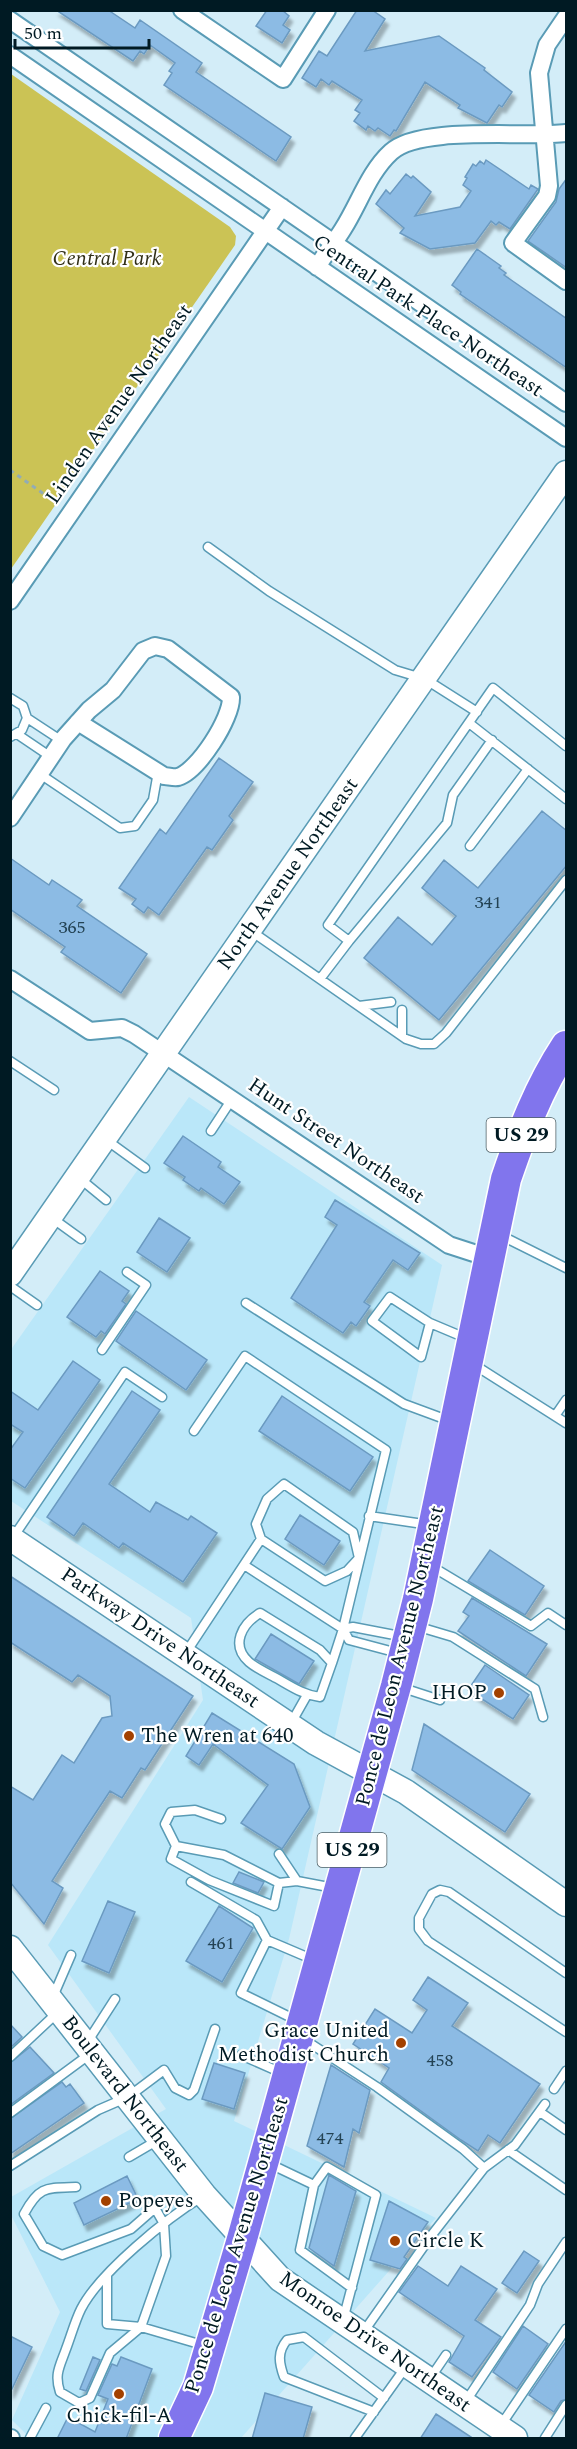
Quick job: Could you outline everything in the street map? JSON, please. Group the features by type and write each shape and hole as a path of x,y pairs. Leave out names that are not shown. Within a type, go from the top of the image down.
{"highway":[{"name":"Ponce de Leon Avenue Northeast","path":"174,2439 198,2387 242,2238 396,1686 433,1526 506,1179 526,1122 555,1063 567,1046"}],"main road":[{"name":"North Avenue Northeast","path":"10,1274 567,473"},
{"name":"Parkway Drive Northeast","path":"11,1539 316,1743 373,1773 567,1904"},
{"name":"Boulevard Northeast","path":"10,1948 204,2196 242,2238"},
{"name":"Monroe Drive Northeast","path":"242,2238 280,2279 507,2433"}],"street":[{"path":"182,10 282,79 327,10"},
{"path":"567,17 547,45 540,66 549,186 547,196 513,243 517,249 567,281"},
{"name":"Central Park Place Northeast","path":"10,20 567,404"},
{"name":"Central Park Place Northeast","path":"10,55 567,438"},
{"path":"317,267 368,183 393,150 427,136 567,134"},
{"path":"265,232 282,207"},
{"name":"Linden Avenue Northeast","path":"10,601 265,232"},
{"path":"10,818 62,741 78,723 113,690 143,651 155,646 180,656 231,697 231,706 219,734 186,772 177,777 158,772 78,723"},
{"name":"Hunt Street Northeast","path":"10,979 90,1030 122,1028 164,1052 449,1245 492,1245"}],"lane":[{"path":"208,547 269,591 394,670 425,679 477,712"},
{"path":"349,941 328,925 494,688 567,746"},
{"path":"10,698 23,706 27,718 62,741"},
{"path":"27,718 22,730 14,736 51,757"},
{"path":"469,723 567,799"},
{"path":"320,979 447,823 453,795 492,740"},
{"path":"470,846 528,769"},
{"path":"40,774 120,828 135,826 153,800 158,772"},
{"path":"249,930 402,1036 422,1044 434,1044 446,1033 567,880"},
{"path":"359,1006 391,1002"},
{"path":"402,1010 402,1036"},
{"path":"10,1061 54,1090"},
{"path":"211,1131 233,1099"},
{"path":"104,1138 145,1168"},
{"path":"78,1177 106,1200"},
{"path":"50,1217 81,1239"},
{"path":"492,1245 567,1268"},
{"path":"102,1350 146,1285 128,1272"},
{"path":"10,1286 37,1305"},
{"path":"430,1323 421,1357 372,1321 390,1297 430,1323 470,1350 567,1424"},
{"path":"246,1303 404,1404 454,1423"},
{"path":"194,1431 245,1356 386,1450 343,1629 332,1663 320,1697 307,1695 249,1662 241,1651 239,1638 246,1621 260,1613 320,1650 332,1663"},
{"path":"11,1539 125,1372 162,1397"},
{"path":"555,1416 567,1400"},
{"path":"284,1484 353,1532 359,1558 347,1571 325,1581 261,1539 256,1524 267,1499 284,1484"},
{"path":"369,1516 433,1526"},
{"path":"184,1655 261,1539"},
{"path":"425,1562 531,1626 548,1613 567,1624"},
{"path":"244,1565 343,1629 349,1640 453,1637 535,1689 543,1717"},
{"path":"343,1629 353,1627 408,1639"},
{"path":"396,1686 440,1700"},
{"path":"290,1725 307,1695"},
{"path":"221,1819 195,1810 171,1812 165,1824 176,1846 171,1859 209,1880 274,1906 279,1883"},
{"path":"176,1846 224,1855 279,1883 297,1881 340,1889"},
{"path":"279,1854 297,1881"},
{"path":"191,1882 256,1920 267,1940 320,1962"},
{"path":"567,1973 449,1892 440,1890 432,1894 419,1918 419,1929 428,1941 567,2032"},
{"path":"267,1940 241,1993 301,2030 484,2168"},
{"path":"10,2057 56,2006 71,1955"},
{"path":"10,2113 89,2048 115,2000"},
{"path":"10,2166 98,2110 128,2097 164,2070 175,2088 189,2095 194,2090 215,2029"},
{"path":"241,2055 288,2075"},
{"path":"554,2089 567,2071"},
{"path":"352,2328 432,2236 484,2168 515,2145 542,2108 567,2130"},
{"path":"129,2157 161,2139"},
{"path":"508,2150 567,2190"},
{"path":"264,2161 314,2185"},
{"path":"352,2288 300,2250 314,2185 327,2167 376,2195 352,2288 352,2328"},
{"path":"76,2187 47,2188 35,2194 24,2214 43,2246 62,2256 131,2229 155,2208 164,2224 166,2256 141,2327 110,2353 90,2398 79,2403 60,2392 55,2379 81,2308 107,2275 164,2224 204,2196"},
{"path":"464,2404 530,2305 538,2284 567,2242"},
{"path":"107,2275 107,2324 141,2327 209,2347"},
{"path":"507,2433 567,2329"},
{"path":"374,2412 284,2377 280,2359 282,2346 287,2340 304,2337 384,2398"},
{"path":"429,2380 446,2355"},
{"path":"355,2439 407,2365"},
{"path":"545,2439 567,2405"},
{"path":"30,2439 46,2408"}],"path":[{"path":"10,470 59,505"}],"shaded area":[{"path":"189,1097 442,1265 289,1939 234,2121 436,2218 241,2438 30,2438 12,2420 60,2312 11,2215 11,2197 166,2109 48,1945 203,1700 191,1618 11,1501 10,1351"}],"green space":[{"name":"Central Park","path":"11,74 230,227 236,236 235,245 11,569"}],"building":[{"path":"56,10 108,10 135,28 140,20 202,63 196,72 291,137 276,161 164,85 175,63 150,45 144,54 140,51 133,61"},
{"path":"267,10 282,10 289,16 283,25 290,30 282,43 256,26"},
{"path":"357,10 372,10 385,19 365,51 439,36 485,68 484,70 512,92 502,107 499,105 487,123 458,108 460,105 425,82 396,131 394,130 390,136 378,128 375,131 368,126 366,130 354,121 360,113 355,110 362,100 332,81 329,85 321,79 316,87 302,78 319,51 327,56"},
{"path":"486,160 529,189 531,185 538,189 510,229 499,222 496,225 491,221 475,243 430,249 400,233 404,228 376,204 386,190 390,194 406,174 411,178 413,176 431,192 415,216 460,207 471,191 463,185 467,178 465,177 473,164 476,166 480,161 484,164"},
{"path":"567,178 567,268 528,241 556,202 559,189"},
{"path":"477,249 501,266 499,268 506,273 504,275 567,319 567,368 460,294 461,292 452,285"},
{"path":"219,758 253,782 229,816 233,820 212,850 207,847 159,915 148,907 144,913 132,904 136,899 119,888 160,829 166,834"},
{"path":"542,811 567,831 567,865 439,1020 364,958 398,917 432,945 456,916 422,888 444,860 478,888"},
{"path":"10,858 49,885 52,880 82,900 77,906 147,954 121,993 61,952 65,947 10,909"},
{"path":"183,1136 221,1162 218,1167 240,1182 224,1204 201,1188 199,1191 183,1180 185,1177 164,1163"},
{"path":"335,1200 420,1253 408,1270 393,1260 364,1302 370,1306 356,1326 351,1322 343,1333 291,1298 337,1225 325,1217"},
{"path":"159,1218 190,1238 167,1272 137,1252"},
{"path":"100,1271 129,1291 122,1301 126,1304 105,1334 101,1331 96,1337 67,1317"},
{"path":"136,1311 207,1360 186,1390 116,1341"},
{"path":"73,1361 100,1380 25,1488 10,1478 10,1450 23,1432 10,1424 10,1391 38,1410"},
{"path":"132,1391 160,1410 109,1484 150,1512 156,1502 188,1520 191,1516 217,1533 183,1582 123,1543 119,1548 83,1523 74,1536 47,1517"},
{"path":"282,1396 373,1457 350,1491 259,1431"},
{"path":"300,1515 340,1541 324,1565 285,1539"},
{"path":"490,1550 544,1586 525,1615 468,1581"},
{"name":"The Wren at 640","path":"10,1576 193,1696 145,1770 141,1768 122,1798 110,1791 85,1829 52,1881 63,1888 44,1924 10,1882 10,1786 33,1800 62,1755 74,1763 102,1718 112,1716 110,1696 78,1675 72,1682 10,1642"},
{"path":"472,1598 547,1644 526,1676 458,1631 469,1616 463,1612"},
{"path":"271,1634 314,1661 299,1684 255,1659"},
{"name":"IHOP","path":"485,1665 529,1695 513,1719 468,1690"},
{"path":"212,1713 294,1764 310,1807 282,1849 241,1823 268,1785 213,1744 199,1765 186,1756"},
{"path":"424,1724 530,1794 505,1832 412,1770"},
{"path":"239,1872 264,1882 258,1893 233,1883"},
{"path":"108,1901 135,1912 109,1973 82,1961"},
{"path":"219,1906 253,1928 222,1982 186,1961"},
{"path":"428,1977 468,2003 452,2026 540,2084 500,2143 488,2135 478,2151 381,2082 389,2068 353,2044 375,2009 412,2033 427,2010 413,2000"},
{"path":"10,2024 22,2037 10,2048"},
{"path":"30,2047 54,2073 10,2105 10,2063"},
{"path":"214,2063 245,2073 234,2109 202,2099"},
{"path":"331,2065 370,2090 359,2133 353,2129 344,2167 307,2146"},
{"path":"62,2082 66,2087 70,2084 84,2103 10,2154 10,2119"},
{"path":"329,2175 356,2191 334,2266 309,2248"},
{"name":"Popeyes","path":"127,2176 138,2199 84,2225 74,2203"},
{"name":"Circle K","path":"389,2201 428,2222 404,2257 407,2259 400,2269 370,2260"},
{"path":"524,2251 539,2261 517,2293 502,2283"},
{"path":"418,2266 448,2286 461,2266 497,2289 475,2320 501,2337 472,2377 449,2362 464,2336 399,2292"},
{"path":"523,2326 548,2344 517,2389 493,2372"},
{"path":"10,2336 32,2347 10,2393"},
{"path":"567,2340 567,2399 561,2401 554,2412 529,2395"},
{"path":"93,2357 100,2360 86,2391 80,2389"},
{"name":"Chick-fil-A","path":"121,2357 152,2369 126,2439 57,2439 68,2417 95,2432 108,2399 98,2395 112,2364 117,2366"},
{"path":"265,2393 312,2407 303,2439 252,2439"},
{"path":"436,2414 474,2439 420,2439"}],"place":[{"name":"IHOP","path":"499,1693"},
{"name":"The Wren at 640","path":"129,1736"},
{"name":"Grace United Methodist Church","path":"401,2043"},
{"name":"Popeyes","path":"106,2201"},
{"name":"Circle K","path":"395,2241"},
{"name":"Chick-fil-A","path":"119,2394"}]}
